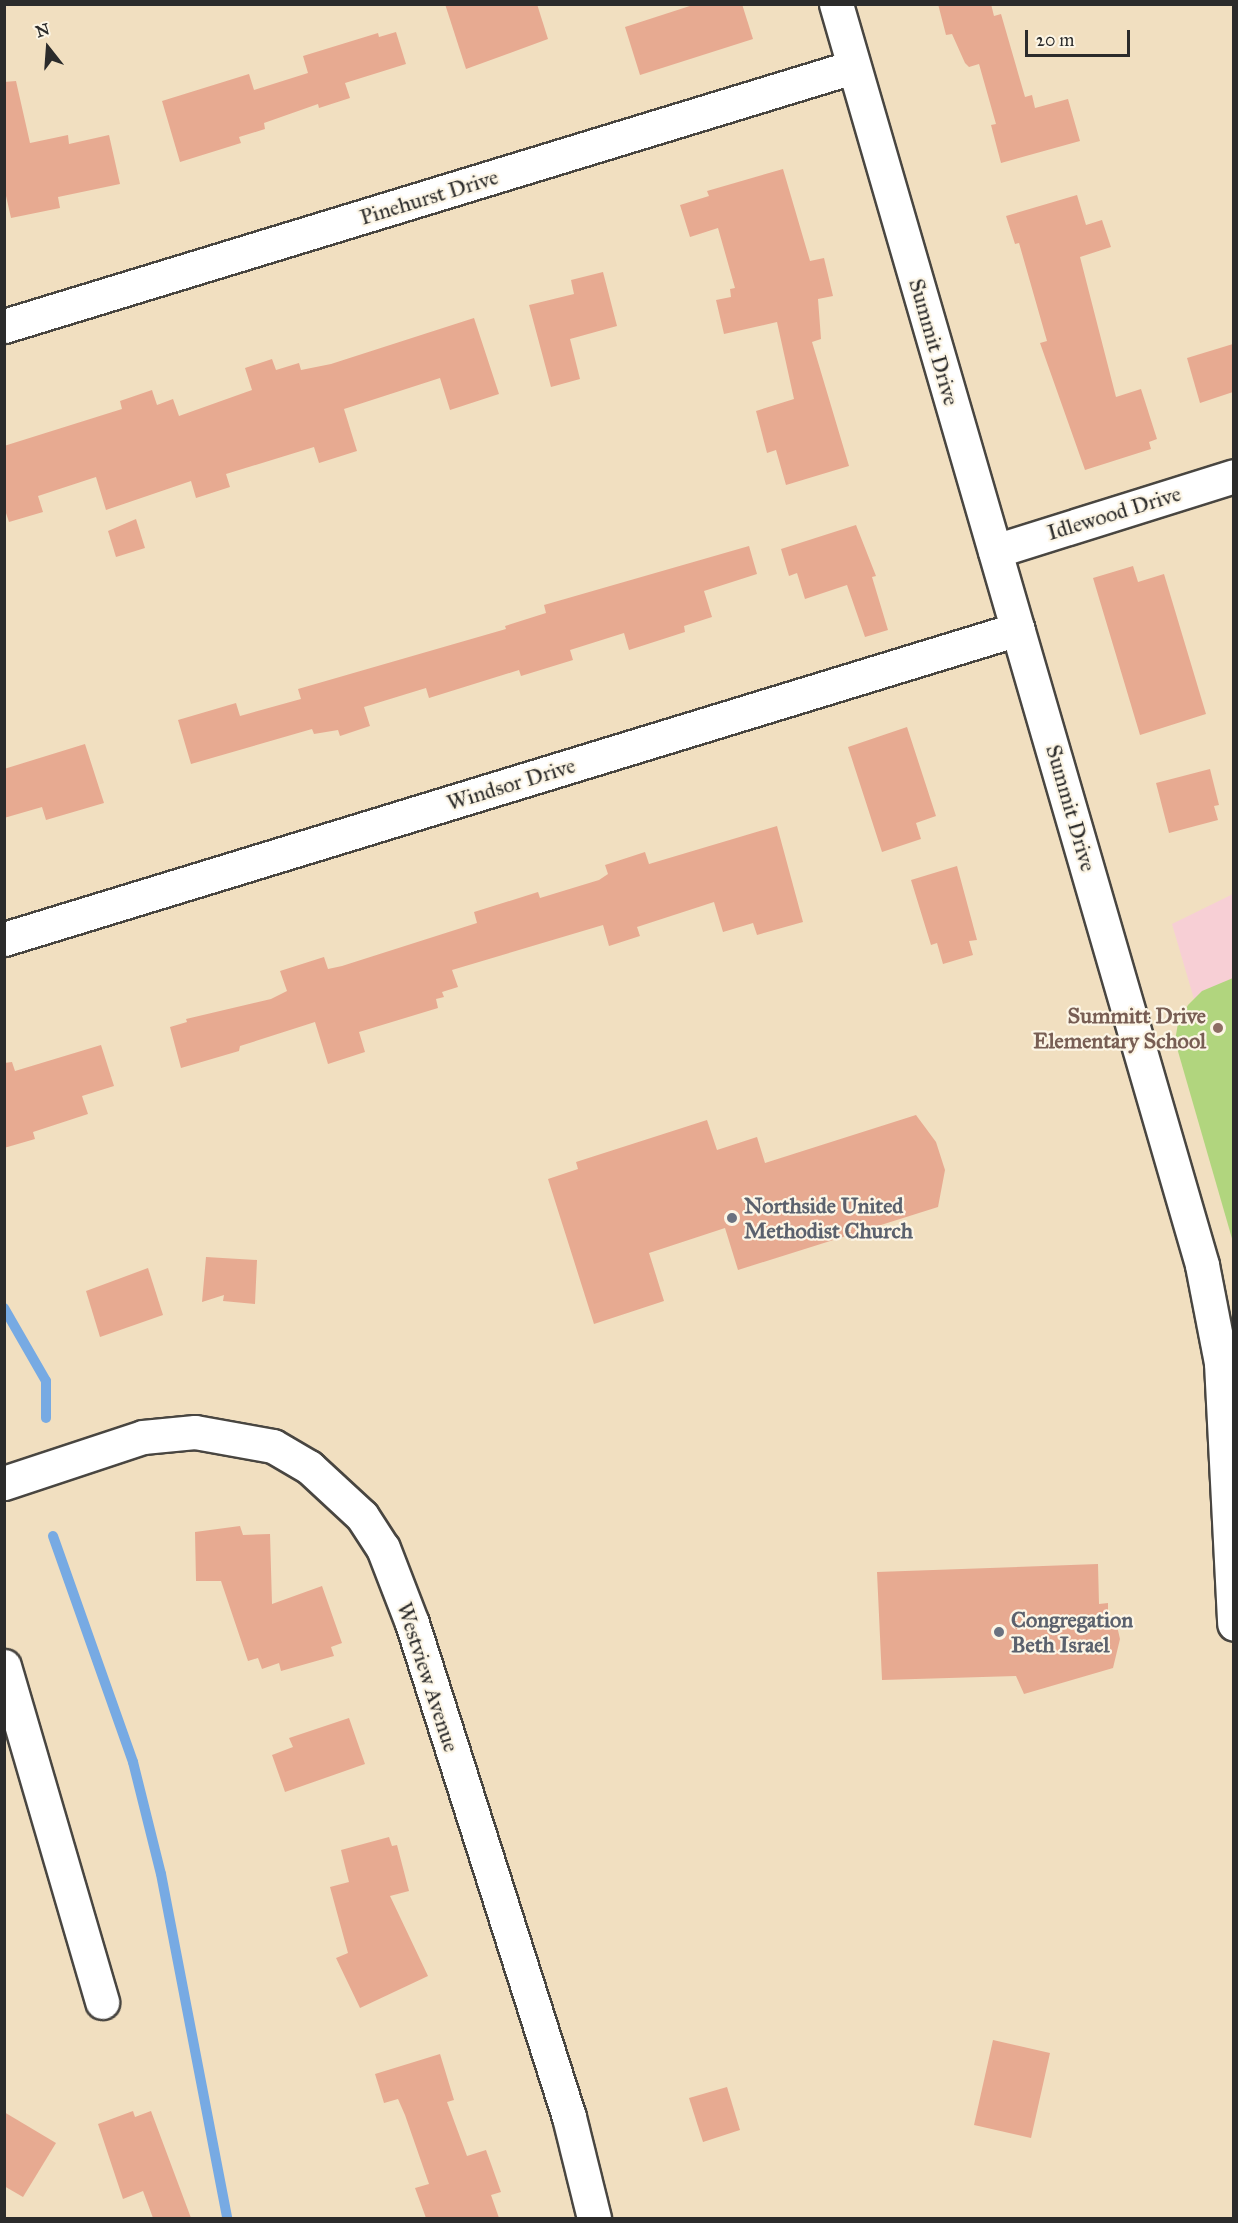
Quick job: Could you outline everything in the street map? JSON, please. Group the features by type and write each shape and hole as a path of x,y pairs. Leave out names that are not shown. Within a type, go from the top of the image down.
{"street":[{"name":"Summit Drive","path":"836,4 1181,1183 1213,1313 1221,1363 1233,1624"},
{"name":"Pinehurst Drive","path":"4,326 853,68"},
{"name":"Idlewood Drive","path":"995,551 1233,476"},
{"name":"Windsor Drive","path":"4,939 1018,629"},
{"name":"Westview Avenue","path":"4,1484 143,1437 195,1432 273,1446 309,1467 362,1516 383,1548 412,1623 569,2117 594,2218"},
{"path":"4,1666 102,2002"}],"shaded area":[{"name":"Summitt Drive Elementary School","path":"1233,894 1233,1132 1172,924"}],"green space":[{"path":"1233,978 1233,1242 1175,1041 1178,1023 1188,1005 1202,991"}],"building":[{"path":"445,4 537,4 548,39 466,69"},
{"path":"696,4 742,4 753,39 640,75 625,27"},
{"path":"938,4 991,4 994,16 1001,14 1025,97 1032,95 1035,108 1068,99 1080,141 1001,163 991,125 996,124 979,64 969,67 965,63 952,34 946,35"},
{"path":"396,32 406,64 345,83 350,98 319,108 318,104 264,123 265,129 239,137 241,143 180,162 162,101 249,74 254,90 308,73 303,56 378,33 379,37"},
{"path":"16,81 30,143 68,135 69,144 109,135 120,184 58,197 60,208 11,218 4,187 4,82"},
{"path":"783,169 810,261 824,258 833,296 818,299 821,339 812,342 849,466 786,485 776,450 767,453 756,411 794,399 777,322 724,334 716,300 731,297 730,289 735,288 718,228 690,237 680,205 709,196 707,191"},
{"path":"1077,195 1086,225 1102,220 1111,247 1080,257 1116,397 1141,389 1157,439 1149,442 1151,449 1085,470 1040,343 1047,341 1019,243 1015,244 1006,216"},
{"path":"603,272 617,326 570,339 580,379 551,387 529,305 574,294 571,280"},
{"path":"474,318 499,394 450,410 440,378 344,409 357,451 319,463 314,447 226,474 230,487 196,498 191,481 106,510 96,477 38,496 43,512 9,522 4,507 4,446 122,409 120,401 152,390 157,405 173,399 179,416 252,390 245,368 272,359 276,370 299,363 301,370 331,364"},
{"path":"1233,344 1233,392 1200,403 1187,358"},
{"path":"136,519 145,548 116,557 108,531"},
{"path":"856,525 876,576 872,577 888,630 865,637 847,585 805,599 797,573 789,576 781,549"},
{"path":"749,546 757,574 704,591 712,617 684,626 685,632 629,650 624,633 570,650 573,660 521,676 519,670 429,698 426,688 364,707 370,726 340,736 338,730 314,734 312,729 191,764 178,720 236,703 240,716 301,699 298,689 506,629 505,626 546,613 544,605"},
{"path":"1133,566 1138,582 1164,574 1206,714 1140,735 1093,578"},
{"path":"907,727 936,816 916,823 921,839 882,852 848,747"},
{"path":"85,744 104,803 46,820 42,807 4,818 4,769"},
{"path":"1210,769 1219,805 1214,806 1218,820 1169,833 1156,783"},
{"path":"777,826 803,922 757,935 753,923 723,932 714,902 637,927 640,936 609,946 603,925 452,970 458,987 442,992 444,997 436,999 438,1008 359,1032 365,1052 328,1064 315,1022 240,1046 239,1051 181,1068 170,1027 187,1022 186,1019 271,999 287,991 280,971 324,957 328,969 342,966 477,923 474,912 538,892 540,898 599,880 608,874 605,865 645,852 649,864"},
{"path":"957,866 977,940 969,941 973,955 943,964 937,943 931,945 911,880"},
{"path":"101,1045 114,1086 82,1096 88,1114 33,1132 35,1139 4,1148 4,1063 12,1062 15,1071"},
{"name":"Northside United Methodist Church","path":"916,1115 936,1142 945,1170 938,1207 738,1270 725,1228 649,1253 664,1301 594,1324 548,1179 578,1169 576,1162 707,1120 717,1150 757,1137 765,1163"},
{"path":"206,1257 257,1260 255,1304 223,1301 224,1295 202,1302"},
{"path":"148,1268 163,1315 100,1337 86,1291"},
{"path":"240,1526 243,1535 270,1534 272,1604 322,1586 342,1643 331,1647 334,1656 281,1671 279,1663 262,1669 258,1658 248,1661 221,1581 196,1581 195,1532"},
{"name":"Congregation Beth Israel","path":"1098,1564 1099,1604 1108,1603 1108,1621 1117,1626 1120,1639 1113,1668 1024,1694 1016,1676 882,1680 877,1572"},
{"path":"349,1718 365,1764 285,1792 272,1755 293,1747 289,1738"},
{"path":"389,1837 392,1846 397,1845 409,1891 390,1896 428,1976 360,2008 336,1958 348,1953 330,1887 349,1882 341,1850"},
{"path":"993,2040 1050,2053 1031,2138 974,2125"},
{"path":"440,2054 454,2100 447,2102 467,2156 486,2150 501,2192 491,2195 499,2218 426,2218 415,2188 429,2184 405,2115 398,2099 384,2103 375,2074"},
{"path":"727,2087 740,2130 703,2142 689,2098"},
{"path":"133,2111 135,2117 151,2111 191,2218 153,2218 143,2191 123,2199 98,2124"},
{"path":"4,2112 56,2143 23,2197 4,2186"}],"waterway":[{"path":"4,1308 46,1381 46,1418"},
{"path":"53,1536 133,1762 161,1874 227,2218"}],"place":[{"name":"Summitt Drive Elementary School","path":"1218,1028"},
{"name":"Northside United Methodist Church","path":"732,1218"},
{"name":"Congregation Beth Israel","path":"999,1632"}]}
